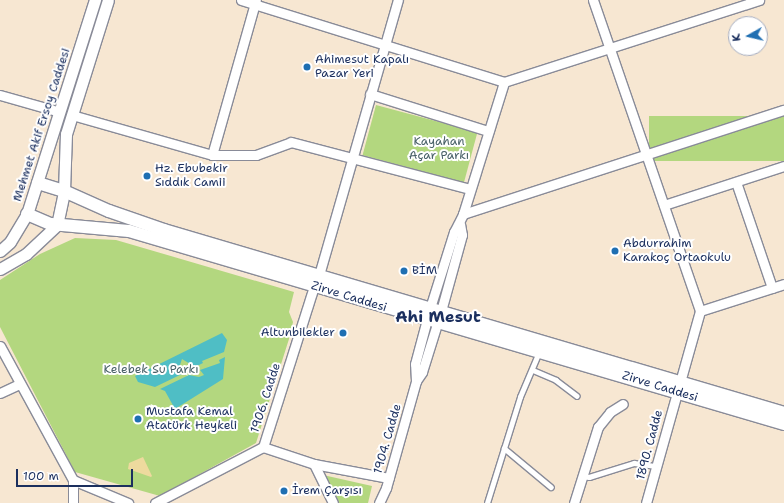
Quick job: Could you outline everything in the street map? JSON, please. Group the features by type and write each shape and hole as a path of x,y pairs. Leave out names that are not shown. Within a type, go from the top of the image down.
{"main road":[{"name":"Zirve Caddesi","path":"38,183 64,191 109,211 316,280 432,322 678,387 784,413"},
{"name":"Zirve Caddesi","path":"27,214 57,225 129,231 436,310 678,387 784,424"}],"street":[{"name":"Mehmet Akif Ersoy Caddesi","path":"0,251 10,242 27,214 95,0"},
{"name":"Mehmet Akif Ersoy Caddesi","path":"57,225 64,191 64,146 72,115 108,0"},
{"path":"241,0 256,2 504,82 759,0"},
{"name":"1906. Cadde","path":"155,503 263,447 316,280 398,0"},
{"path":"593,0 700,311 784,284"},
{"path":"212,155 256,2"},
{"name":"1904. Cadde","path":"379,503 389,478 416,381 415,364 432,322 462,235 460,224 504,82"},
{"path":"370,94 488,131"},
{"path":"0,95 60,112"},
{"path":"463,214 784,110"},
{"path":"72,115 212,155 264,153 282,144 291,142 470,189"},
{"path":"664,205 784,166"},
{"path":"736,182 772,288"},
{"path":"0,269 26,254 57,225"},
{"name":"1890. Cadde","path":"648,502 656,466 700,311"},
{"path":"0,346 19,384 73,480 74,502"},
{"path":"0,393 19,384"},
{"path":"574,503 598,427 610,412 623,404"},
{"path":"263,447 314,464 389,478"},
{"path":"314,464 334,503"},
{"path":"73,480 128,503"}],"lane":[{"path":"487,503 520,397 540,350"},
{"path":"532,370 556,380 576,396"},
{"path":"504,448 551,487"},
{"path":"582,476 589,477 634,463 656,466"}],"green space":[{"name":"Kayahan Açar Parkı","path":"376,105 477,132 464,182 363,155"},
{"path":"649,116 784,116 784,161 649,161"},
{"name":"Kelebek Su Parkı","path":"75,238 116,240 294,292 289,312 293,322 289,339 256,443 160,496 75,472 0,327 0,280 40,254"},
{"path":"323,475 372,486 368,503 337,503"}],"sand":[{"path":"143,457 152,476 151,477 128,469 129,463"}],"water":[{"path":"222,333 227,340 224,352 202,361 203,363 195,367 182,359 178,371 182,374 155,387 138,382 135,376"},
{"path":"225,357 223,379 175,409 165,391 160,389 189,375 199,377 204,375 200,370 220,363 219,360"}],"place":[{"name":"Ahimesut Kapalı Pazar Yeri","path":"307,67"},
{"name":"Hz. Ebubekir Sıddık Camii","path":"147,176"},
{"name":"Abdurrahim Karakoç Ortaokulu","path":"615,251"},
{"name":"BİM","path":"404,271"},
{"name":"Altunbilekler","path":"343,333"},
{"name":"Mustafa Kemal Atatürk Heykeli","path":"138,419"},
{"name":"İrem Çarşısı","path":"284,491"}],"district":[{"name":"Ahi Mesut","path":"438,317"}]}
